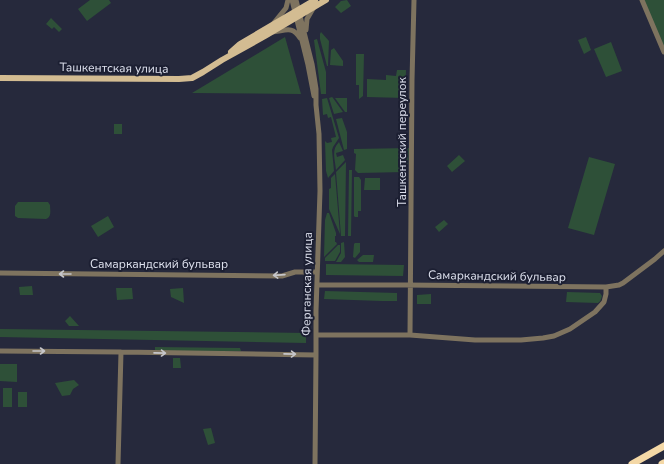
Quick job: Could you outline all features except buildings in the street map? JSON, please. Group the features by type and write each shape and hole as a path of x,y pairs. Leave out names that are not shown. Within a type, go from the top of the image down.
{"highway":[{"path":"632,464 664,446"}],"main road":[{"name":"Ташкентская улица","path":"0,78 192,78 297,14 315,0"},
{"name":"Ташкентская улица","path":"297,14 326,0"}],"street":[{"path":"272,29 286,8 288,0"},
{"name":"Ферганская улица","path":"292,0 305,42 316,105 320,153 315,464"},
{"name":"Ферганская улица","path":"296,0 297,14"},
{"name":"Ташкентский переулок","path":"410,335 414,0"},
{"path":"642,0 664,52"},
{"path":"305,42 306,21 314,7"},
{"path":"272,29 295,31 305,42"},
{"name":"Самаркандский бульвар","path":"317,285 606,287 623,283 664,251"},
{"name":"Самаркандский бульвар","path":"0,273 282,276 295,272 318,272"},
{"path":"316,335 410,335 475,340 533,339 554,336 570,329 595,312 604,302 606,287"},
{"path":"0,351 316,355"},
{"path":"118,464 121,352"}],"green space":[{"path":"90,0 109,0 111,3 87,21 78,9"},
{"path":"347,0 351,6 341,13 335,7 341,1"},
{"path":"643,0 664,0 664,49"},
{"path":"51,18 62,29 59,32 54,27 52,29 46,24"},
{"path":"321,32 329,41 328,66 320,39"},
{"path":"285,37 301,94 192,93"},
{"path":"586,37 591,50 584,54 578,40"},
{"path":"317,39 326,72 326,94 321,94 314,40"},
{"path":"611,42 622,71 606,77 594,49"},
{"path":"334,48 343,61 343,66 330,65 331,50"},
{"path":"356,54 364,54 363,96 359,99 359,85 356,85"},
{"path":"397,70 406,70 405,98 367,97 367,79 386,80 386,75 396,76"},
{"path":"332,97 343,112 334,114 329,98"},
{"path":"327,98 339,138 332,150 334,171 328,178 326,171 325,141 327,143 332,142 331,138 336,137 331,117 328,118 327,114 323,115 322,99"},
{"path":"335,98 347,98 347,112 345,112"},
{"path":"342,118 347,132 347,149 344,150 336,119"},
{"path":"114,124 122,124 122,134 114,134"},
{"path":"339,142 343,151 336,153 337,157 343,155 345,160 336,170 334,151"},
{"path":"409,148 408,164 403,164 402,166 405,169 405,172 358,173 355,170 356,154 354,153 354,149"},
{"path":"459,155 465,161 452,172 447,166"},
{"path":"589,157 615,164 594,235 568,228"},
{"path":"346,162 345,236 341,236 336,172"},
{"path":"349,170 352,170 351,236 348,236"},
{"path":"335,174 340,234 329,209 329,189 331,188 331,178"},
{"path":"354,177 359,177 361,180 361,211 358,211 358,217 354,216"},
{"path":"365,178 380,178 380,190 364,190"},
{"path":"18,202 48,202 50,205 50,215 46,219 18,218 15,216 15,206"},
{"path":"327,213 329,213 336,233 335,242 337,244 324,257 325,220"},
{"path":"108,216 114,227 98,237 91,226"},
{"path":"444,220 448,224 439,232 435,227"},
{"path":"344,242 345,257 341,262 336,262 341,253 341,243"},
{"path":"355,243 360,243 360,252 355,258 353,257"},
{"path":"338,245 340,245 340,252 335,261 325,261 325,258"},
{"path":"363,255 374,255 373,262 359,262 357,260"},
{"path":"326,264 404,265 403,276 326,275"},
{"path":"32,286 33,295 20,295 19,287"},
{"path":"116,288 132,288 133,299 117,300"},
{"path":"183,288 184,303 171,297 170,289"},
{"path":"325,291 397,293 397,301 324,299"},
{"path":"567,292 600,293 602,296 598,303 566,302"},
{"path":"431,294 431,304 417,304 417,295"},
{"path":"70,316 79,326 69,326 65,321"},
{"path":"0,329 306,333 306,343 0,337"},
{"path":"155,347 240,348 241,351 155,352"},
{"path":"173,358 180,358 181,368 173,368"},
{"path":"0,364 17,364 17,382 0,381"},
{"path":"74,380 79,385 73,389 70,395 62,396 55,383"},
{"path":"3,388 12,388 12,407 3,407"},
{"path":"18,392 27,392 27,407 18,407"},
{"path":"211,428 215,443 208,445 203,429"}]}
